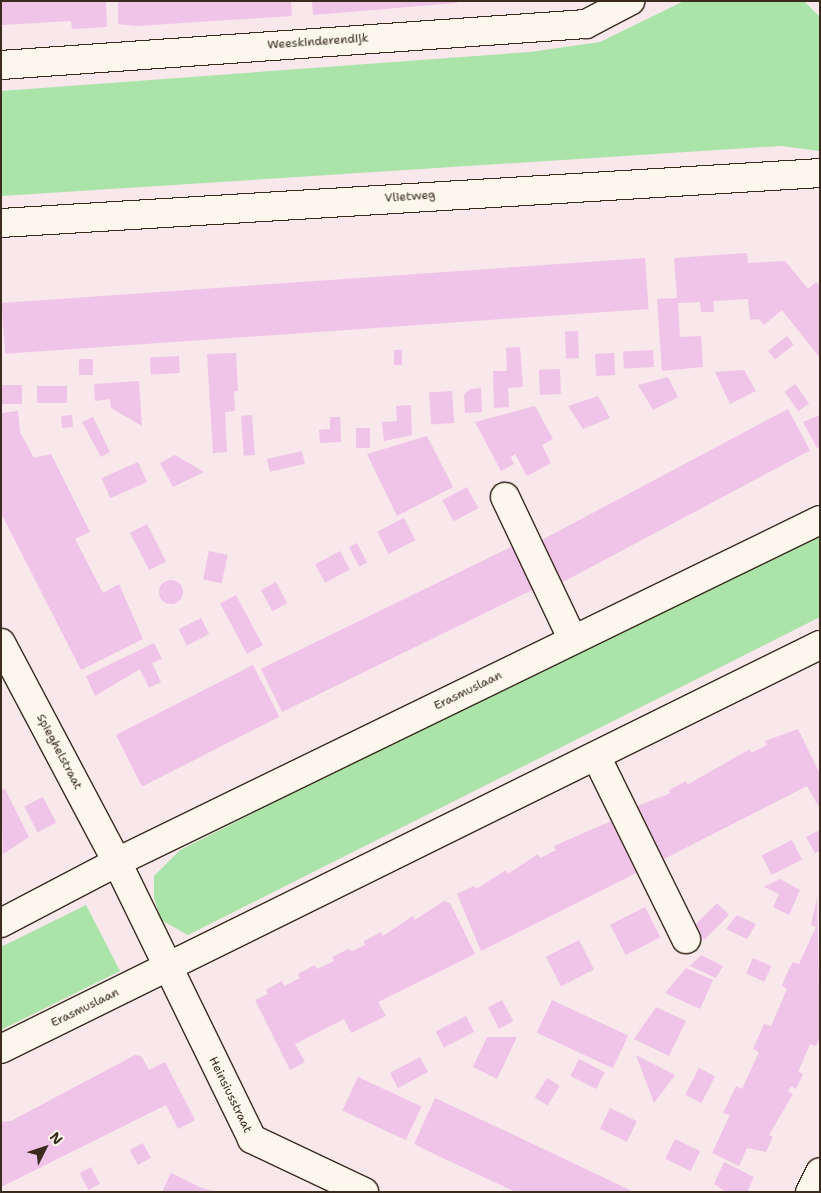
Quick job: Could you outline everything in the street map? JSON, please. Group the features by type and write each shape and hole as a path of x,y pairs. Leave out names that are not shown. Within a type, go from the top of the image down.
{"street":[{"name":"Weeskinderendijk","path":"1,65 586,24 630,1"},
{"name":"Vlietweg","path":"1,223 820,173"},
{"path":"505,497 573,640"},
{"name":"Erasmuslaan","path":"1,923 117,862 820,520"},
{"name":"Spieghelstraat","path":"1,643 9,676 117,862"},
{"name":"Erasmuslaan","path":"1,1049 819,647"},
{"path":"596,756 686,939"},
{"path":"117,862 168,967"},
{"name":"Heinsiusstraat","path":"168,967 252,1139 364,1192"},
{"path":"810,1192 820,1172"}],"green space":[{"path":"684,1 804,1 820,17 820,151 781,146 1,196 1,91 530,52 600,42"},
{"path":"820,528 820,617 188,935 161,920 154,898 154,876 180,850"},
{"path":"86,905 120,971 1,1030 1,947"}],"building":[{"path":"1,1 106,1 107,27 72,29 71,21 1,25"},
{"path":"118,1 291,1 292,16 137,26 118,24"},
{"path":"312,1 457,1 457,3 313,15"},
{"path":"747,253 748,263 785,261 808,289 816,282 820,286 820,358 782,310 764,325 759,319 750,320 748,299 713,301 714,312 701,312 700,302 678,303 680,337 701,336 703,367 662,371 657,299 677,298 674,258"},
{"path":"645,258 649,309 5,354 2,303"},
{"path":"565,331 578,331 579,358 566,358"},
{"path":"787,336 794,345 775,359 768,351"},
{"path":"520,347 523,387 508,388 509,407 494,408 493,371 507,371 506,348"},
{"path":"394,350 402,350 402,365 394,365"},
{"path":"653,350 654,367 624,369 623,352"},
{"path":"236,353 238,391 234,391 235,411 225,412 227,452 213,453 207,354"},
{"path":"614,353 615,375 596,376 595,354"},
{"path":"179,356 180,373 151,374 150,358"},
{"path":"79,359 93,359 93,375 79,375"},
{"path":"560,369 561,394 540,395 539,370"},
{"path":"744,370 756,391 730,404 715,372"},
{"path":"668,377 678,397 653,410 638,385"},
{"path":"139,381 142,426 111,408 110,399 95,401 94,384"},
{"path":"795,384 809,403 799,411 784,392"},
{"path":"1,385 22,385 22,404 1,404"},
{"path":"37,386 67,386 67,403 37,403"},
{"path":"481,388 482,412 465,413 464,395 470,389"},
{"path":"452,391 454,423 431,425 429,393"},
{"path":"598,396 610,418 583,429 568,406"},
{"path":"411,405 412,435 384,441 382,422 397,421 396,406"},
{"path":"535,406 553,439 542,445 551,463 527,476 515,454 511,457 514,464 501,471 475,422"},
{"path":"788,409 810,450 556,586 534,544"},
{"path":"18,411 20,432 34,458 51,454 90,532 75,539 103,593 119,584 143,639 81,670 1,513 1,413"},
{"path":"72,415 73,427 62,428 61,416"},
{"path":"252,415 255,455 244,456 241,416"},
{"path":"820,415 820,447 817,448 803,422"},
{"path":"93,417 110,452 101,457 82,422"},
{"path":"330,417 340,417 341,442 320,443 319,430 330,429"},
{"path":"356,428 370,428 370,448 356,448"},
{"path":"427,436 453,487 397,516 367,454"},
{"path":"302,451 305,464 270,472 267,459"},
{"path":"175,455 204,472 173,487 160,463"},
{"path":"138,462 147,482 110,498 101,478"},
{"path":"467,487 478,508 454,521 442,500"},
{"path":"404,518 415,540 389,554 377,532"},
{"path":"147,524 166,561 149,570 130,533"},
{"path":"357,543 367,563 359,567 349,547"},
{"path":"519,543 540,586 282,712 261,669"},
{"path":"209,551 228,555 222,583 203,579"},
{"path":"340,551 350,570 325,583 315,564"},
{"path":"171,580 179,584 183,592 179,600 171,604 163,600 159,592 163,584"},
{"path":"276,582 287,603 272,611 261,590"},
{"path":"236,595 263,645 247,654 220,603"},
{"path":"201,618 209,634 187,645 179,629"},
{"path":"154,643 162,659 152,663 161,682 149,688 140,669 95,696 86,676"},
{"path":"253,665 279,717 142,787 116,735"},
{"path":"798,729 819,772 820,809 807,786 660,861 635,812 637,806 671,793 669,790 686,781 687,785 750,749 751,753 767,745 765,741"},
{"path":"5,789 29,837 3,854 1,790"},
{"path":"43,797 56,823 37,832 24,807"},
{"path":"618,818 644,869 481,951 457,894 474,886 476,889 506,870 508,874 538,854 540,858 556,850 554,846"},
{"path":"820,830 820,851 815,853 806,837"},
{"path":"792,840 802,860 772,875 762,855"},
{"path":"780,879 800,890 789,915 773,907 779,894 764,887"},
{"path":"817,897 820,1037 816,1046 810,1044 798,1072 803,1074 796,1089 791,1086 788,1092 793,1094 769,1135 773,1137 766,1152 747,1148 739,1166 712,1153 730,1115 723,1113 736,1086 742,1089 759,1052 753,1049 764,1024 771,1026 787,989 782,986 787,973 793,962 799,964 816,927 811,925"},
{"path":"444,901 450,903 475,954 378,1002 386,1016 351,1033 344,1019 295,1044 305,1062 290,1070 255,1000 268,994 266,990 282,981 284,986 300,978 298,974 315,965 317,969 334,961 332,957 348,949 353,951 365,945 364,941 381,932 383,936 413,916 415,920"},
{"path":"717,903 729,915 704,940 692,928"},
{"path":"645,907 660,937 626,955 610,925"},
{"path":"737,915 756,924 747,939 726,929"},
{"path":"579,940 594,969 561,986 546,957"},
{"path":"701,955 723,966 716,978 690,966"},
{"path":"753,958 771,966 764,982 746,974"},
{"path":"686,968 713,980 700,1009 665,993"},
{"path":"502,1000 513,1021 499,1029 488,1008"},
{"path":"552,1000 628,1035 613,1068 537,1033"},
{"path":"656,1007 686,1021 669,1056 634,1039"},
{"path":"466,1016 474,1032 444,1047 436,1031"},
{"path":"487,1037 517,1037 497,1079 473,1067"},
{"path":"135,1055 141,1056 149,1070 165,1062 195,1120 178,1129 166,1105 1,1187 1,1122 11,1121"},
{"path":"636,1055 675,1075 654,1103"},
{"path":"420,1057 428,1072 398,1088 390,1073"},
{"path":"579,1059 605,1072 596,1089 570,1076"},
{"path":"699,1068 715,1076 701,1103 685,1095"},
{"path":"358,1077 421,1107 406,1140 342,1111"},
{"path":"547,1078 560,1086 548,1105 535,1098"},
{"path":"435,1098 634,1192 516,1192 434,1154 414,1144"},
{"path":"610,1108 637,1121 627,1142 600,1129"},
{"path":"675,1139 700,1151 691,1171 665,1159"},
{"path":"143,1143 151,1158 138,1165 130,1150"},
{"path":"724,1162 754,1177 747,1192 726,1192 714,1184"},
{"path":"91,1167 100,1184 88,1190 80,1173"},
{"path":"171,1173 202,1188 217,1192 162,1192"}]}
